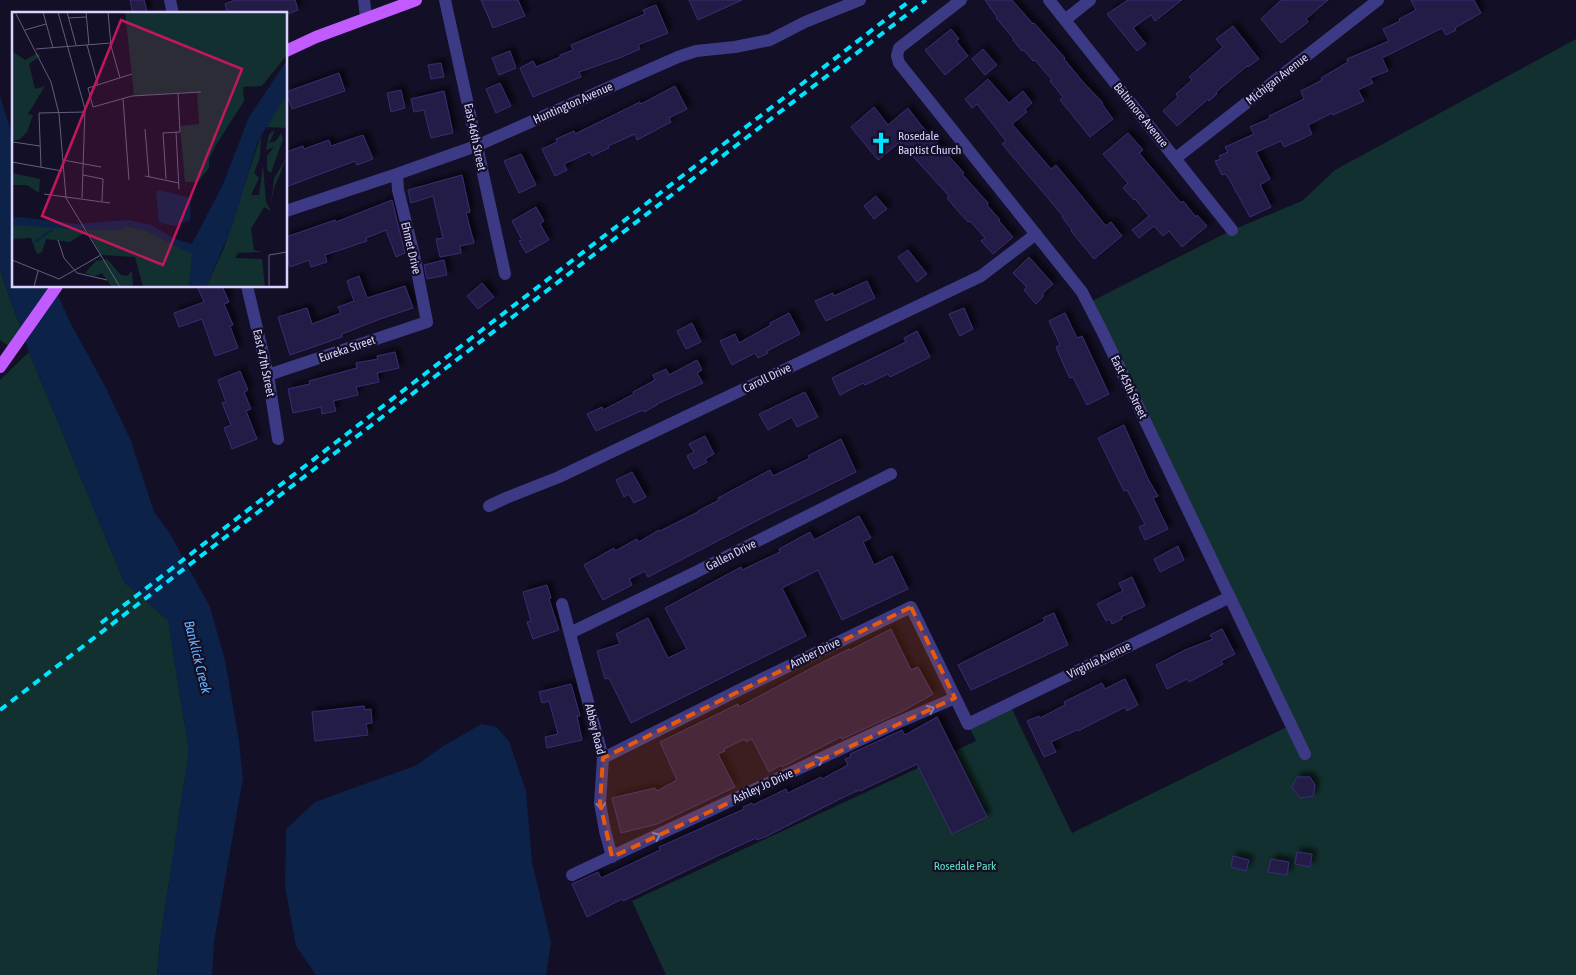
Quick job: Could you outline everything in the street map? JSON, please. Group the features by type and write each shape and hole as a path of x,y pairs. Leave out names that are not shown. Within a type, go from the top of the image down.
{"main road":[{"path":"288,50 316,37 416,0"},
{"path":"0,367 56,288"}],"street":[{"path":"364,0 366,18"},
{"name":"East 46th Street","path":"445,0 505,274"},
{"name":"Huntington Avenue","path":"288,209 398,174 476,146 678,57 696,51 734,47 770,40 836,4 860,0"},
{"name":"East 45th Street","path":"961,0 899,48 897,56 899,63 1082,292 1305,754"},
{"name":"Baltimore Avenue","path":"1049,0 1232,230"},
{"path":"1065,20 1090,0"},
{"name":"Michigan Avenue","path":"1176,158 1378,0"},
{"name":"Ehmet Drive","path":"398,174 398,190 414,255 427,322"},
{"name":"Caroll Drive","path":"489,506 559,478 981,276 1036,234"},
{"name":"East 47th Street","path":"248,288 268,376 278,439"},
{"name":"Eureka Street","path":"268,376 427,322"},
{"name":"Gallen Drive","path":"570,633 891,474"},
{"name":"Virginia Avenue","path":"968,724 1230,597"},
{"name":"Abbey Road","path":"562,604 603,758 600,803 612,857"},
{"name":"Amber Drive","path":"603,758 911,607 968,724"},
{"name":"Ashley Jo Drive","path":"572,876 955,698"}],"highlighted area":[{"path":"911,607 955,698 612,857 600,803 603,758"}],"green space":[{"name":"Rosedale Park","path":"1576,39 1576,975 666,975 632,901 976,741 968,724 1009,703 1072,833 1291,725 1088,303 1232,230 1302,201 1335,170"},
{"path":"0,270 23,335 13,349 0,340"},
{"path":"29,352 124,582 168,620 189,751 160,942 157,975 0,975 0,380"}],"water":[{"name":"Banklick Creek","path":"0,96 12,135 12,288 55,288 70,322 105,386 131,441 154,512 169,532 210,607 225,660 239,741 243,778 214,942 212,975 157,975 160,942 189,751 168,620 124,582 29,352 0,270"},
{"path":"481,724 496,727 509,741 526,791 532,862 551,942 546,975 316,975 296,946 285,887 286,829 315,802 417,765 440,748"}],"building":[{"path":"130,0 144,0 147,12 133,12"},
{"path":"235,0 295,0 298,10 288,14 288,12 227,12 225,4"},
{"path":"481,0 518,0 525,16 493,28"},
{"path":"689,0 742,0 698,20"},
{"path":"985,0 1012,0 1065,58 1083,82 1103,103 1113,119 1090,137 1060,100 1063,97 1050,81 1052,80 1035,60 1033,61 1024,50 1022,51 996,18"},
{"path":"1128,0 1182,0 1155,21 1151,15 1133,28 1146,44 1137,51 1107,14"},
{"path":"1281,0 1328,0 1306,19 1308,22 1281,43 1261,19"},
{"path":"1411,0 1474,0 1481,13 1446,35 1442,28 1382,58 1388,71 1370,78 1373,83 1358,90 1364,101 1333,115 1332,113 1308,125 1312,134 1284,147 1281,141 1256,152 1270,179 1260,185 1271,207 1250,217 1228,177 1225,174 1222,175 1215,161 1221,159 1219,156 1228,152 1225,147 1254,134 1250,127 1304,99 1301,91 1322,80 1321,78 1348,62 1347,59 1389,41 1383,29 1400,21 1399,19 1416,10"},
{"path":"656,5 668,33 638,45 640,49 622,57 579,72 581,77 533,97 520,68 533,61 536,67 560,57 560,55 573,50 571,45 645,14 643,10"},
{"path":"1233,26 1259,59 1247,66 1216,92 1217,94 1209,101 1208,99 1177,126 1163,111 1178,97 1176,94 1192,80 1189,77 1223,47 1216,39"},
{"path":"951,29 959,39 956,41 968,56 945,75 925,50"},
{"path":"983,49 997,65 985,75 972,59"},
{"path":"510,51 516,68 499,75 492,58"},
{"path":"441,63 444,77 431,79 428,65"},
{"path":"339,73 345,91 292,109 288,91"},
{"path":"988,79 1009,103 1023,91 1032,103 1025,109 1027,112 1012,124 1051,169 1056,165 1106,226 1111,222 1122,236 1094,259 1071,231 1063,216 1002,144 1006,141 977,104 972,108 965,99"},
{"path":"500,83 511,106 496,113 486,89"},
{"path":"675,86 687,109 669,118 671,122 637,140 635,134 608,146 609,148 592,156 590,152 564,164 567,170 555,176 542,149 557,142 556,139 574,131 575,134 640,102 641,104"},
{"path":"401,90 405,108 391,112 387,93"},
{"path":"444,91 453,133 431,138 424,110 414,112 411,99"},
{"path":"874,107 888,125 908,108 964,173 962,174 988,203 987,205 1013,237 993,254 981,241 985,238 958,211 947,198 949,196 900,142 878,160 851,127"},
{"path":"1128,133 1143,150 1139,153 1181,203 1183,201 1196,217 1197,215 1207,226 1182,247 1169,231 1163,236 1154,226 1139,238 1132,230 1149,216 1123,188 1128,183 1103,154"},
{"path":"363,135 373,159 357,165 355,161 288,186 288,151 303,146 304,149 329,140 331,146"},
{"path":"521,154 536,185 519,193 504,161"},
{"path":"462,175 470,212 466,213 474,243 460,246 461,253 440,257 436,239 443,238 433,196 411,203 408,190"},
{"path":"876,196 887,209 874,219 864,206"},
{"path":"392,200 405,253 396,257 386,230 366,238 367,241 325,255 327,262 311,267 309,260 290,267 288,262 288,236 335,220 336,222"},
{"path":"536,207 544,221 540,224 549,240 526,253 519,241 522,240 512,221"},
{"path":"908,250 927,274 917,282 898,257"},
{"path":"1029,257 1053,284 1043,293 1043,297 1036,304 1024,290 1027,287 1013,273"},
{"path":"444,260 447,275 427,279 424,265"},
{"path":"359,276 367,298 405,286 413,308 342,334 342,337 290,355 278,317 307,308 312,324 341,313 338,307 354,301 347,281"},
{"path":"867,281 875,298 826,321 815,301 833,293 834,296"},
{"path":"482,283 494,297 478,309 467,296"},
{"path":"198,288 223,288 229,302 224,304 233,325 230,326 238,348 215,356 202,319 179,327 174,313 204,302"},
{"path":"964,308 973,329 960,336 949,314"},
{"path":"789,313 800,334 767,351 768,353 758,358 755,353 732,365 720,341 735,334 739,343"},
{"path":"1065,313 1077,338 1082,336 1109,394 1087,405 1073,377 1070,378 1065,368 1056,347 1060,345 1049,321"},
{"path":"692,323 701,342 686,349 677,331"},
{"path":"917,331 930,357 890,377 888,374 865,385 863,383 840,395 832,378 906,342 904,338"},
{"path":"395,352 399,368 377,373 379,382 356,387 358,395 333,401 336,411 322,414 321,407 293,413 288,389 310,384 309,381 357,368 356,363 378,359 377,356"},
{"path":"697,360 702,370 697,373 703,383 644,412 643,410 596,431 587,414 602,407 603,410 634,394 633,392 655,380 653,375 666,369 669,375"},
{"path":"240,371 248,390 244,392 251,409 246,411 257,439 232,449 224,428 231,425 222,403 226,402 218,380"},
{"path":"805,392 818,417 797,427 792,417 768,430 759,414"},
{"path":"1124,425 1148,479 1158,496 1153,498 1168,529 1145,540 1139,527 1145,524 1127,490 1124,491 1098,438"},
{"path":"705,436 714,454 705,459 707,462 694,469 687,456 694,452 689,444"},
{"path":"841,439 856,472 648,577 645,571 629,579 632,585 603,600 584,565 614,548 615,551 637,539 639,542 659,530 698,512 719,500 718,498 770,470 773,476 810,458 808,456"},
{"path":"632,472 646,497 634,503 629,494 624,497 616,480"},
{"path":"859,516 871,538 863,542 874,565 892,556 908,589 842,620 818,570 782,588 806,636 631,723 609,678 605,679 597,651 620,644 616,634 648,618 668,658 687,649 665,608 741,567 742,570 780,552 779,549 810,532 814,540"},
{"path":"1178,546 1184,560 1160,572 1154,559"},
{"path":"1132,577 1145,606 1121,617 1122,619 1112,624 1110,619 1106,621 1097,604 1123,591 1119,583"},
{"path":"547,585 551,598 549,599 559,630 533,639 527,622 531,621 523,592"},
{"path":"1054,613 1068,645 971,690 958,665 1045,621 1043,618"},
{"path":"891,629 911,670 918,667 933,694 901,712 842,739 841,737 769,772 752,739 746,742 745,739 718,754 735,787 657,824 621,833 612,798 655,788 657,791 677,780 660,742 738,704 739,707 823,662"},
{"path":"1222,629 1235,654 1221,661 1223,664 1189,682 1187,679 1167,689 1156,665 1185,650 1213,639 1210,635"},
{"path":"1125,679 1138,705 1127,711 1125,707 1078,731 1051,742 1056,752 1044,757 1027,721 1039,716 1040,718 1065,705 1064,702 1102,683 1105,689"},
{"path":"571,684 580,716 577,716 582,740 547,748 545,737 558,734 549,701 542,703 539,692"},
{"path":"364,706 365,710 371,709 372,723 366,724 368,735 315,741 312,712"},
{"path":"937,717 987,817 952,834 917,764 844,797 767,836 757,840 756,838 587,917 572,884 598,872 601,878 660,850 659,847 744,809 743,807 752,803 753,805 786,789 788,793 821,777 822,779 848,765 845,759 851,757 850,754 902,730 905,735"},
{"path":"1297,777 1310,777 1315,785 1313,796 1300,798 1292,787"},
{"path":"1297,852 1312,854 1310,867 1295,864"},
{"path":"1233,856 1249,860 1246,871 1231,867"},
{"path":"1271,859 1289,862 1287,875 1268,872"}],"railway":[{"path":"101,623 911,0"},
{"path":"0,710 926,0"}],"place":[{"name":"Rosedale Baptist Church","path":"881,143"}]}
